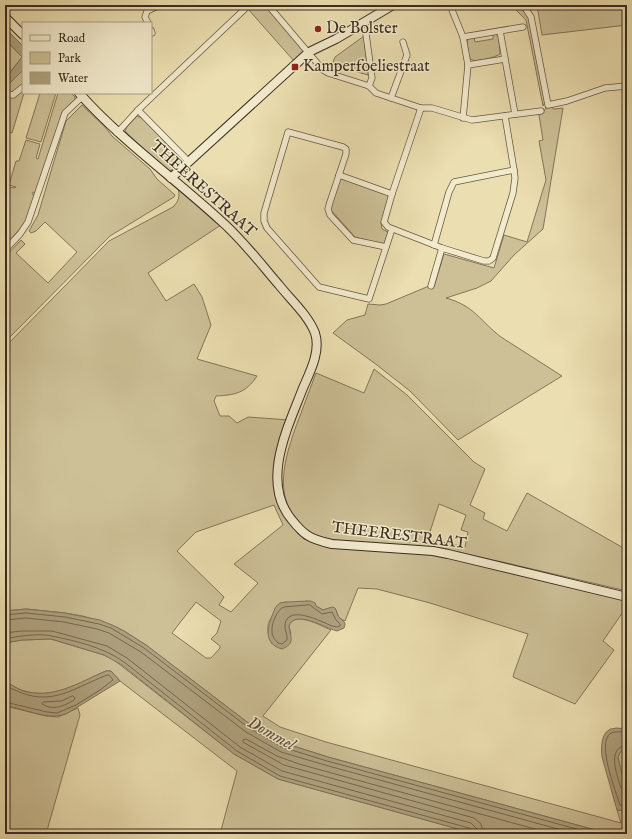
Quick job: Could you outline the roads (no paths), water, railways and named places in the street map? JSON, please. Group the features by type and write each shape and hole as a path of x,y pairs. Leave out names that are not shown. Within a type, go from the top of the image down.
{"main road":[{"path":"171,178 309,52 336,39 393,5"},
{"path":"5,17 22,34"},
{"name":"THEERESTRAAT","path":"80,95 117,133 221,220 307,318 314,332 316,354 284,441 278,467 278,485 282,504 287,514 306,535 332,544 433,551 627,597"}],"street":[{"path":"148,22 145,17 147,11 160,5"},
{"path":"117,133 138,110 249,5"},
{"path":"268,5 323,70 369,86 376,94 421,108 432,108 477,121 541,111"},
{"path":"523,5 532,17 548,105 567,101 605,88 627,86"},
{"path":"452,10 463,37 468,65 463,118"},
{"path":"463,37 523,27"},
{"path":"500,31 515,114"},
{"path":"366,34 372,78 369,86"},
{"path":"392,98 407,55 403,42"},
{"path":"468,65 505,59"},
{"path":"5,94 10,96 13,95 22,88"},
{"name":"THEERESTRAAT","path":"5,250 20,234 28,222 65,113 80,95"},
{"path":"421,108 384,222 392,229 442,248 484,261 490,261 493,258 513,193 514,170 506,116"},
{"path":"138,110 188,161"},
{"path":"386,247 353,240 330,215 328,209 346,154 346,149 288,132 264,213 264,221 267,228 318,287 369,299 392,229"},
{"path":"434,245 449,192 454,182 514,170"},
{"path":"339,175 392,194"},
{"path":"431,286 442,248"}],"water":[{"path":"5,28 22,45 22,57 5,39"},
{"path":"22,57 22,71 8,85 5,83 5,79"},
{"path":"311,601 323,610 332,607 335,608 338,616 345,623 344,628 337,631 311,621 297,619 292,621 289,626 291,642 286,647 282,649 272,644 268,636 268,631 270,621 277,606 280,603"},
{"path":"26,609 65,613 100,620 124,631 146,645 251,725 284,743 328,757 610,834 476,834 278,779 234,754 122,665 104,655 51,639 22,640 5,643 5,611"},
{"path":"106,671 111,671 120,681 66,714 58,716 43,715 5,706 5,681 21,690 32,693 44,693 65,689"},
{"path":"610,729 627,729 627,748 619,754 618,758 627,793 627,811 617,810 602,757 604,735"}],"place":[{"name":"De Bolster","path":"318,29"},
{"name":"Kamperfoeliestraat","path":"295,67"}],"water label":[{"name":"Dommel","path":"271,734"}]}
